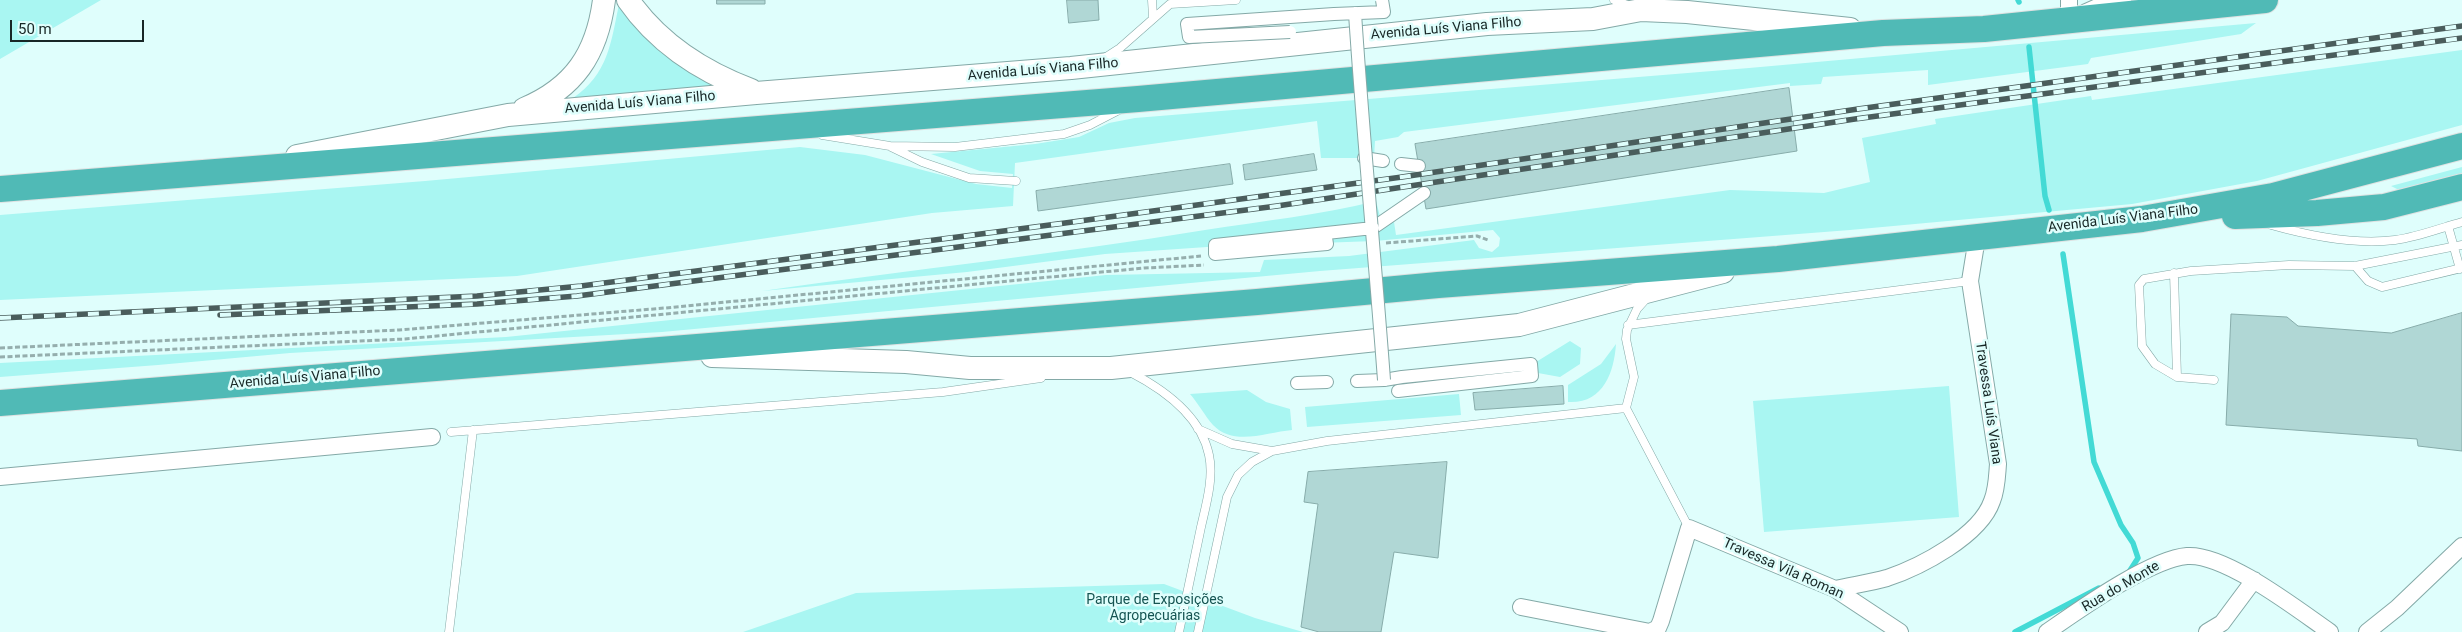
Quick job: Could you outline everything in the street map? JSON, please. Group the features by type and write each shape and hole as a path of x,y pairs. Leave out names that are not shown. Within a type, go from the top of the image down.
{"highway":[{"name":"Avenida Luís Viana Filho","path":"0,188 1138,99 1883,34 1984,29 2074,12 2265,0"},
{"name":"Avenida Luís Viana Filho","path":"0,404 1778,259 2142,219 2273,196 2462,146"},
{"path":"2142,219 2317,214 2384,207 2462,187"}],"main road":[{"path":"508,115 544,101 566,85 584,63 597,35 604,0"},
{"path":"628,0 639,16 669,44 703,68 726,81 756,93"},
{"name":"Avenida Luís Viana Filho","path":"2074,12 2120,0"},
{"name":"Avenida Luís Viana Filho","path":"206,173 508,115 1071,68 1487,24 1594,19 1642,10 1788,21 1883,34"},
{"name":"Avenida Luís Viana Filho","path":"611,353 906,362 970,368 1116,368 1519,325 1662,286 1778,259"}],"street":[{"path":"1198,30 1290,27 1290,32 1189,37 1188,24 1384,12 1382,0"},
{"path":"1642,10 1667,0"},
{"path":"1355,13 1364,158 1373,228 1384,380"},
{"path":"1364,158 1383,161"},
{"path":"1401,164 1419,166"},
{"path":"1254,245 1326,238 1327,244 1215,254 1214,244 1373,228 1424,193"},
{"name":"Travessa Luís Viana","path":"1835,589 1888,578 1922,563 1956,544 1982,519 1992,503 1997,482 1998,464 1970,280 1978,238"},
{"path":"1356,381 1384,380 1531,364 1532,376 1398,391"},
{"path":"1298,383 1327,382"},
{"path":"0,477 432,437"},
{"path":"1521,607 1650,632 1658,628 1662,621 1689,528"},
{"name":"Travessa Vila Roman","path":"1689,528 1835,589 1900,632"},
{"path":"2367,632 2397,608 2462,546"},
{"name":"Rua do Monte","path":"2047,632 2154,565 2187,556 2202,557 2254,580 2330,632"},
{"path":"2207,632 2222,623 2254,580"}],"lane":[{"path":"1152,0 1153,17"},
{"path":"1071,68 1102,59 1120,48 1170,2 1236,0"},
{"path":"1614,0 1642,10"},
{"path":"782,126 890,146 955,146 1064,134 1090,125 1138,99"},
{"path":"922,162 919,156 920,149 924,145"},
{"path":"890,146 922,162 969,178 1016,181"},
{"path":"2235,216 2283,229 2377,242 2398,240 2462,222"},
{"path":"2356,266 2368,281 2382,287 2461,268 2458,246 2448,226"},
{"path":"2214,380 2177,377 2155,364 2142,346 2138,306 2139,285 2144,280 2174,273 2288,265 2356,266 2458,246"},
{"path":"2174,273 2177,377"},
{"path":"1628,326 1970,280"},
{"path":"1662,286 1637,308 1628,326 1626,339 1634,377 1626,408 1689,528"},
{"path":"451,432 943,392 1116,368 1152,384 1170,397 1186,412 1198,429 1209,455 1208,490 1178,632"},
{"path":"1198,632 1227,496 1238,475 1252,462 1272,451 1327,441 1626,408"},
{"path":"1198,429 1232,444 1272,451"},
{"path":"449,632 473,430"}],"path":[{"path":"1382,243 1477,236 1488,240"},
{"path":"0,348 399,330 666,308 1203,256"},
{"path":"0,357 405,339 1144,268 1210,264"}],"green space":[{"path":"0,0 101,0 0,59"},
{"path":"619,4 680,63 716,88 573,98 585,89 601,68 610,45"},
{"path":"2256,23 2241,34 2091,58 2088,64 1928,85 1928,70 1823,77 1821,84 1790,86 1790,83 1404,132 1398,137 1375,141 1374,158 1321,158 1317,121 1015,163 1013,206 932,213 517,276 0,300 0,215 425,181 800,147 865,155 976,184 1012,188 1013,174 980,171 931,154 1035,144 1079,137 1109,123 1135,118 1749,68"},
{"path":"2462,50 2462,125 2257,181 2132,204 1850,230 1320,271 662,332 290,353 0,377 0,363 506,337 1106,275 1260,272 1264,260 1349,256 1474,240 1479,248 1492,252 1499,246 1500,238 1493,230 1375,241 1207,247 1105,254 967,272 762,291 1150,239 1312,214 1376,201 1382,224 1394,222 1396,235 1730,190 1824,193 1870,182 1862,138 1936,124 1935,119 2091,96 2092,100"},
{"path":"2462,167 2462,175 2399,190 2391,186"},
{"path":"1570,341 1581,348 1580,364 1560,377 1538,373 1536,362"},
{"path":"1616,344 1613,366 1604,385 1590,398 1568,402 1568,385 1601,364"},
{"path":"1949,386 1959,517 1764,532 1753,401"},
{"path":"1247,390 1266,402 1290,409 1292,430 1251,437 1241,437 1221,432 1213,425 1190,394"},
{"path":"1459,394 1461,415 1307,427 1305,407"},
{"name":"Parque de Exposições Agropecuárias","path":"1164,584 1255,618 1303,632 743,632 856,593"}],"building":[{"path":"717,0 765,0 765,4 717,4"},
{"path":"1067,0 1098,0 1099,20 1069,23"},
{"path":"1789,88 1797,151 1426,209 1415,144"},
{"path":"1314,154 1317,170 1245,180 1243,165"},
{"path":"1230,164 1233,184 1038,211 1036,191"},
{"path":"2462,313 2462,451 2418,446 2417,439 2226,425 2231,314 2287,317 2298,326 2391,333"},
{"path":"1563,386 1564,404 1475,410 1473,393"},
{"path":"1447,462 1438,558 1394,552 1381,632 1319,632 1301,627 1318,504 1304,502 1308,472"}],"waterway":[{"path":"2029,47 2045,196 2049,210"},
{"path":"2063,254 2094,462 2121,525 2133,543 2138,558 2129,572"},
{"path":"2015,632 2099,588"}],"railway":[{"path":"0,318 477,296 581,286 1402,177 1858,109 2462,26"},
{"path":"220,315 477,304 577,296 1277,206 1855,119 2462,38"}]}
